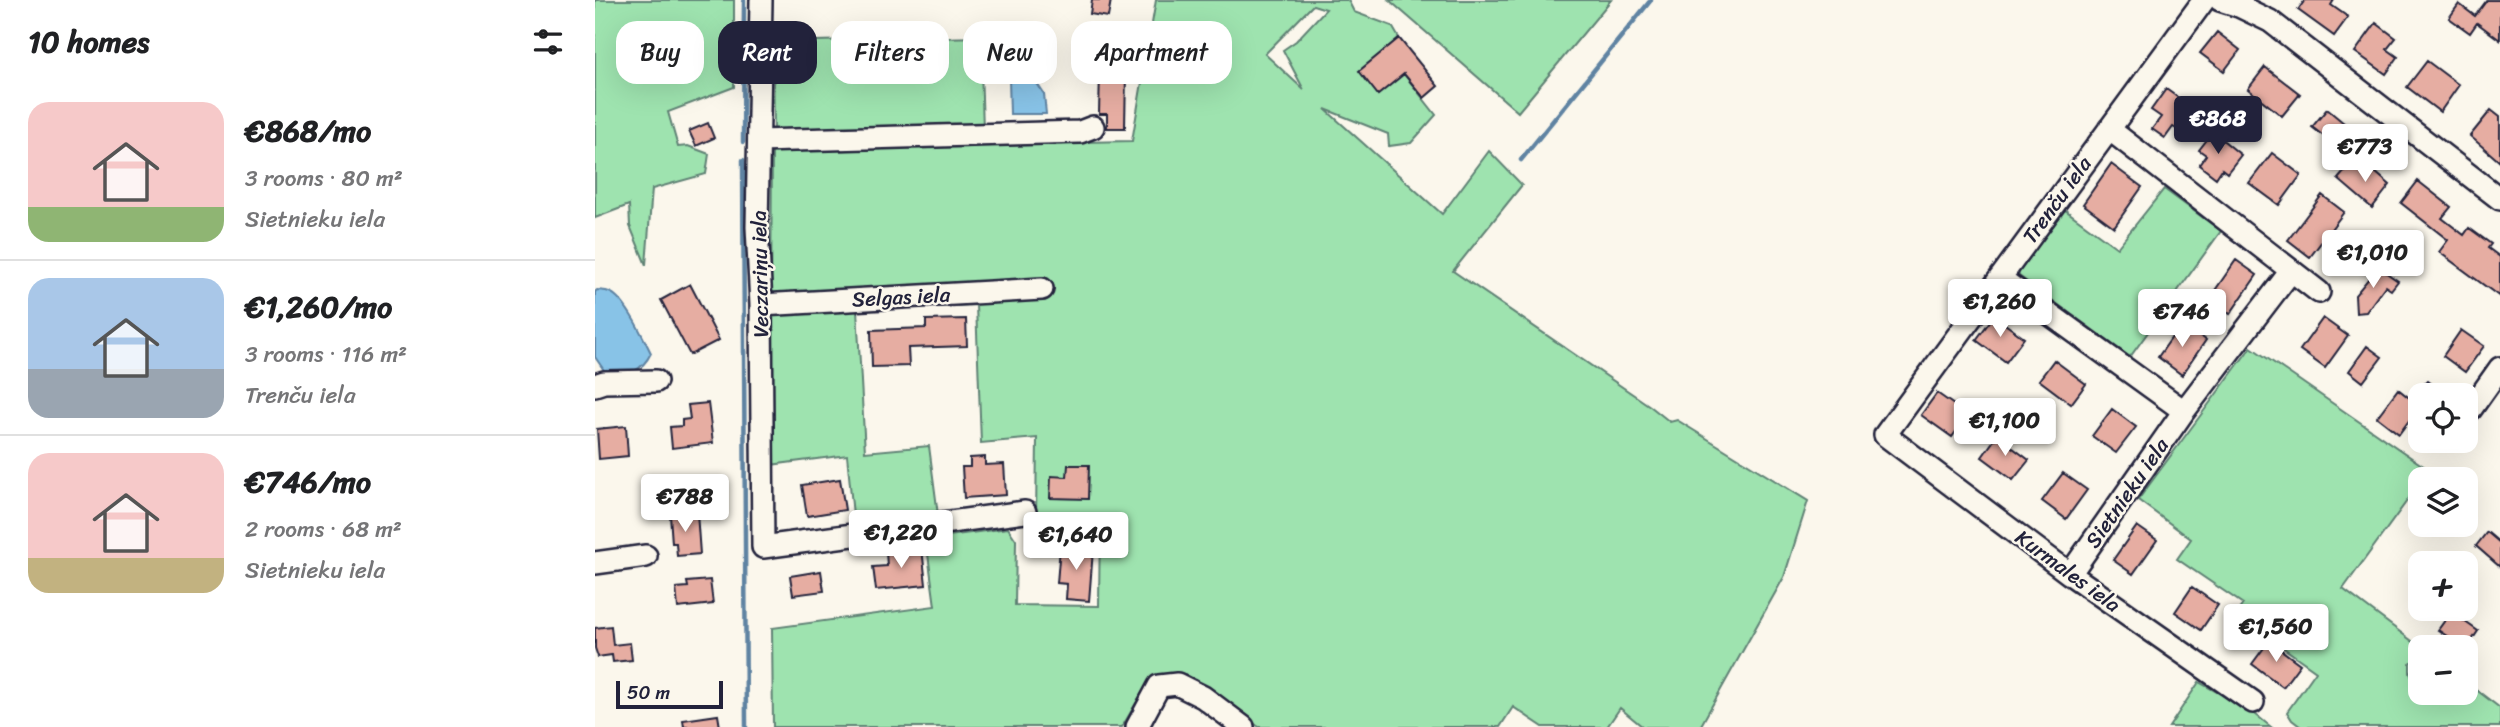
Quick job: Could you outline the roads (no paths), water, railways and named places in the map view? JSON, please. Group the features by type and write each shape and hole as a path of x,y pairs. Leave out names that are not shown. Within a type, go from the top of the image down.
{"street":[{"name":"Veczariņu iela","path":"761,0 757,227 761,304 763,547 1025,512"},
{"name":"Trenču iela","path":"1885,435 2204,0"},
{"path":"2220,0 2270,21 2500,199"},
{"path":"759,141 1080,132 1093,127"},
{"path":"2109,129 2319,292"},
{"name":"Sietnieku iela","path":"2070,574 2184,411 2291,271"},
{"path":"2000,278 2184,411"},
{"name":"Selgas iela","path":"761,304 1042,289"},
{"path":"2478,399 2500,368"},
{"path":"595,386 604,382 656,381"},
{"name":"Kurmales iela","path":"1885,435 2070,574 2253,702"},
{"path":"595,563 646,556"},
{"path":"1137,727 1159,686 1177,684 1203,697 1243,727"}],"water":[{"path":"1009,84 1037,84 1044,94 1046,114 1010,114"},
{"path":"597,290 615,295 621,302 651,353 634,371 608,376 595,357"}],"waterway":[{"path":"743,142 744,0"},
{"path":"1521,160 1651,0"},
{"path":"743,160 746,727"}]}
